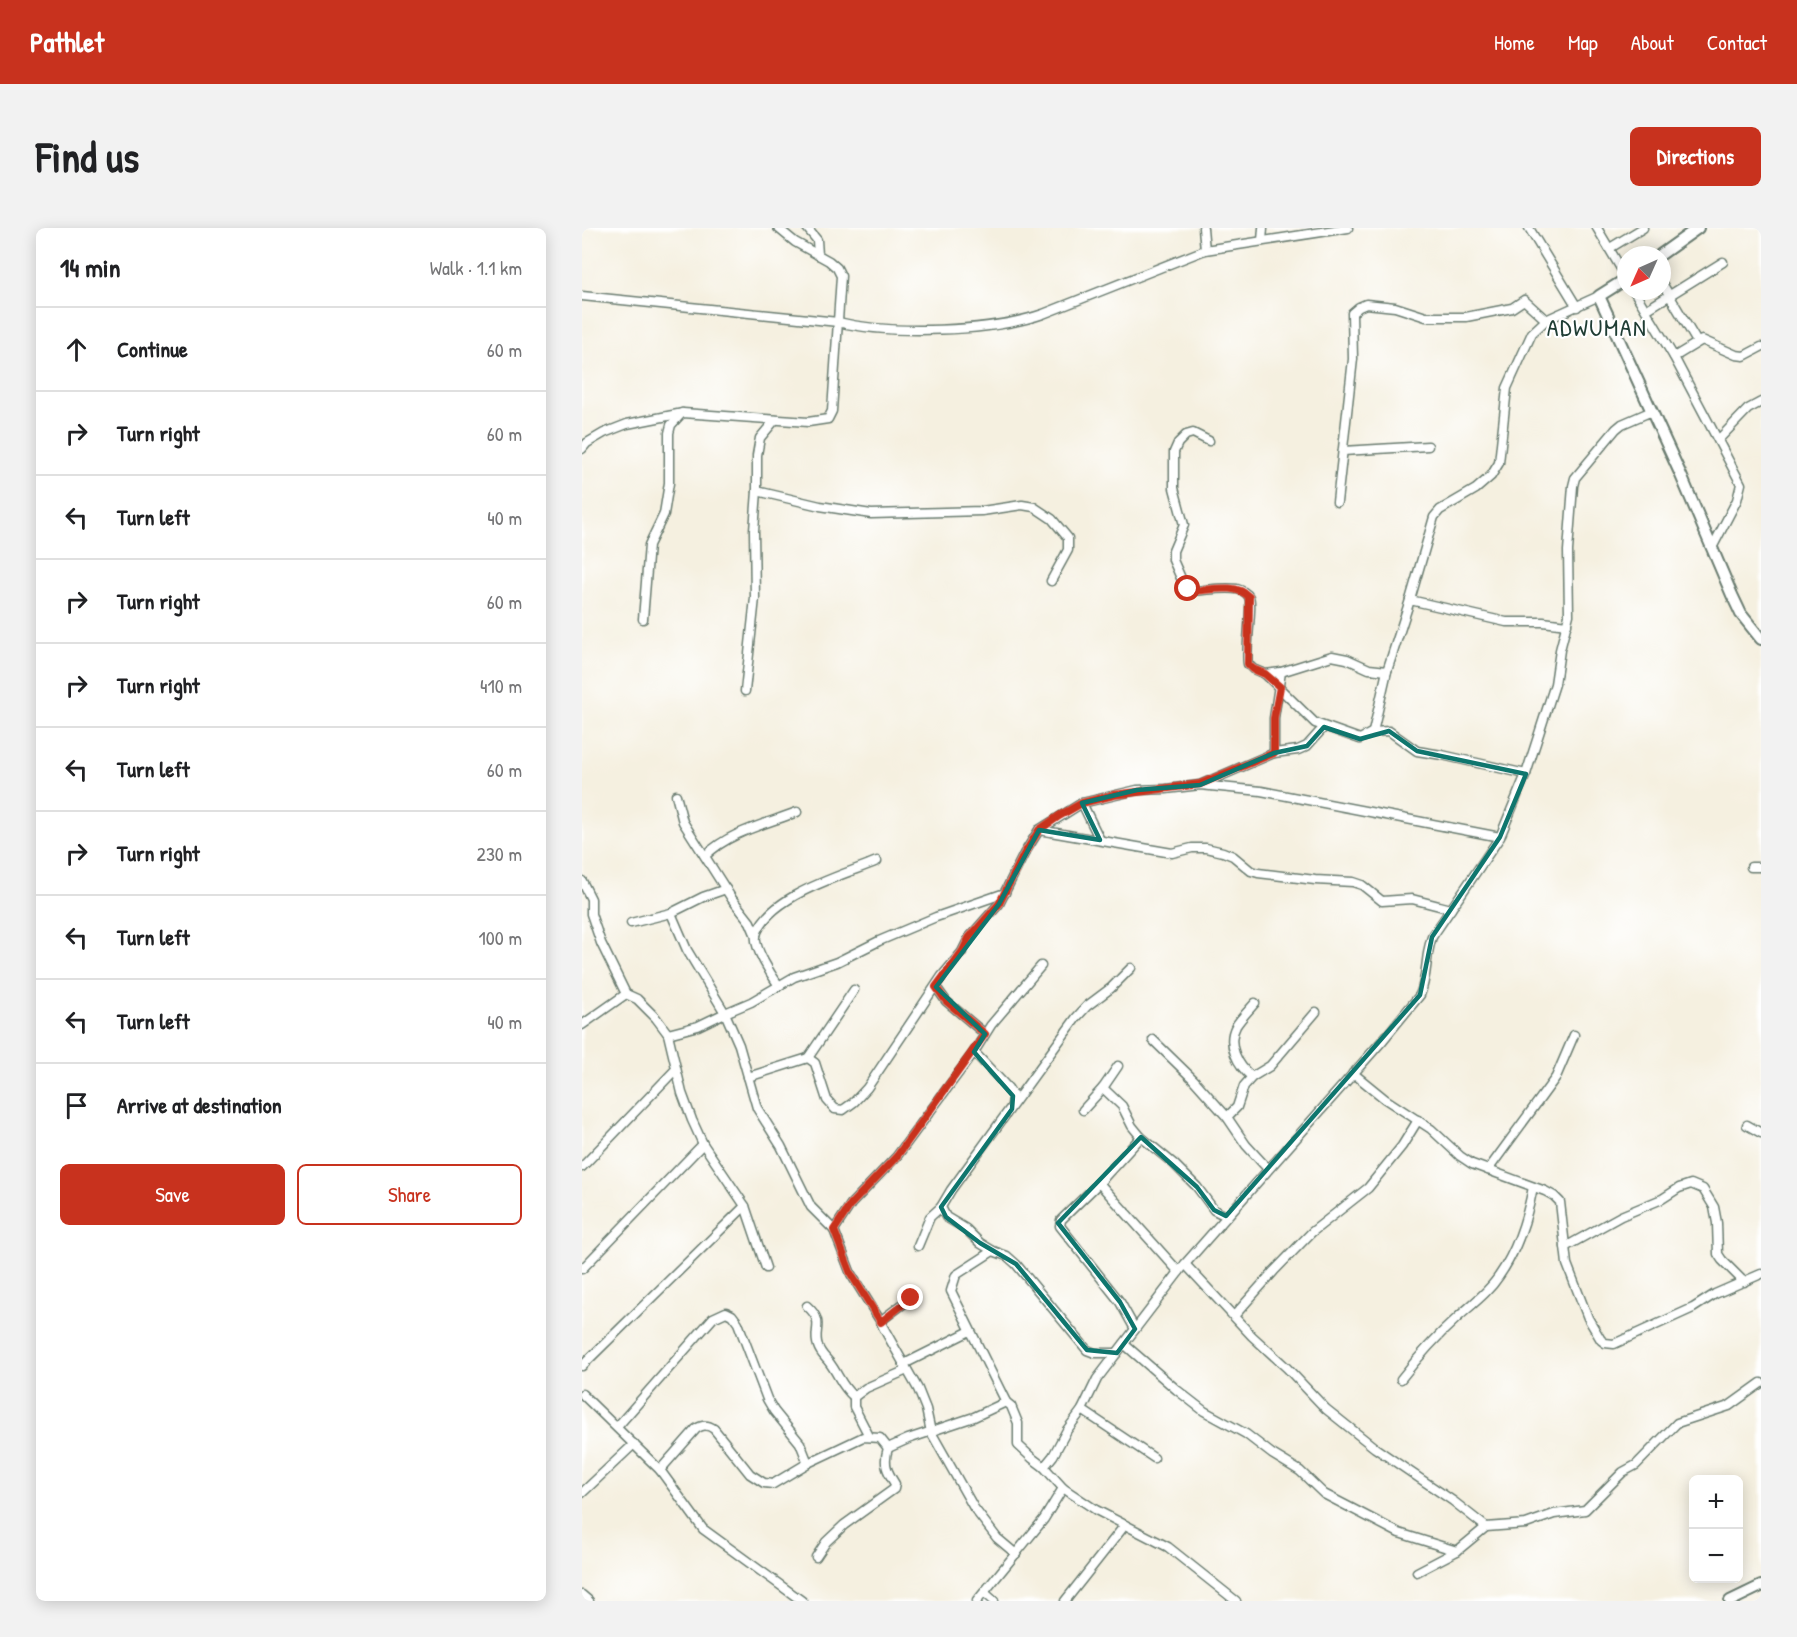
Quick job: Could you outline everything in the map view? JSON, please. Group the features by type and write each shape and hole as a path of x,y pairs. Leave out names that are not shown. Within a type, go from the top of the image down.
{"street":[{"path":"582,449 587,443 604,433 627,424 682,413 808,422 820,422 828,418 832,411 841,276 837,268 795,242 778,228"},
{"path":"807,228 817,240 818,255"},
{"path":"1203,228 1205,250"},
{"path":"1262,241 1263,228"},
{"path":"582,296 838,322 865,327 915,329 968,327 1024,321 1205,250 1348,228"},
{"path":"1529,228 1577,307"},
{"path":"1597,228 1617,261"},
{"path":"1610,248 1633,231 1643,228"},
{"path":"1671,247 1694,229"},
{"path":"1671,295 1723,262"},
{"path":"1373,732 1387,671 1434,518 1440,510 1476,489 1491,476 1500,463 1507,388 1532,333 1546,320 1599,296 1617,284"},
{"path":"1599,296 1741,614 1761,639"},
{"path":"1671,298 1697,342"},
{"path":"1337,502 1353,359 1352,313 1366,304 1395,308 1426,317 1466,317 1512,308 1524,300 1546,320"},
{"path":"1640,300 1674,357 1741,484 1737,500 1712,548"},
{"path":"1646,310 1663,300"},
{"path":"1674,357 1702,340 1727,349 1736,355 1744,356 1761,347"},
{"path":"1719,439 1748,409 1761,402"},
{"path":"1044,1467 1082,1410 1097,1379 1185,1264 1420,994 1424,986 1428,947 1432,937 1500,837 1526,774 1555,684 1570,601 1568,550 1575,478 1616,429 1652,411"},
{"path":"643,619 649,545 664,514 669,483 669,433 671,425 682,413"},
{"path":"745,691 755,598 754,531 758,446 764,431 775,420"},
{"path":"1209,441 1193,433 1186,435 1178,443 1174,452 1174,488 1184,525 1173,550 1173,560 1188,589 1193,591 1236,589 1249,597 1248,664 1265,674 1280,687 1308,718 1324,727 1360,739 1373,732 1389,731 1417,751 1526,774"},
{"path":"1343,450 1428,446"},
{"path":"757,491 820,506 871,514 1034,507 1063,530 1069,544 1051,581"},
{"path":"1410,600 1506,622 1543,622 1567,625"},
{"path":"1265,674 1281,672 1332,656 1347,659 1369,669 1387,671"},
{"path":"1274,753 1274,718 1281,672"},
{"path":"808,1058 815,1063 827,1100 835,1109 843,1110 854,1102 867,1088 962,952 969,938 992,914 1039,830 1082,803 1137,790 1200,784 1274,753 1298,750 1307,746 1324,727"},
{"path":"1200,784 1261,791 1500,837"},
{"path":"676,795 683,822 750,922 770,974 779,986"},
{"path":"1082,803 1100,840"},
{"path":"705,856 715,846 736,835 797,812"},
{"path":"1039,830 1172,853 1192,848 1206,848 1233,856 1251,871 1258,873 1353,882 1362,885 1382,901 1412,899 1451,909"},
{"path":"756,936 778,905 809,888 877,861"},
{"path":"582,881 591,899 591,914 601,943 626,993 638,999 668,1034 682,1093 692,1120 703,1144 745,1206 766,1268"},
{"path":"631,922 671,913 703,897 726,889"},
{"path":"668,1034 698,1026 751,1002 794,977 837,962 927,921 1005,893"},
{"path":"671,913 687,951 725,1013 739,1045 757,1108 781,1146 811,1207 834,1230 851,1274 918,1389 926,1409 931,1432 985,1524 1016,1554"},
{"path":"834,1230 851,1204 897,1156 985,1034 1041,966"},
{"path":"918,1246 930,1217 941,1207 1076,1018 1087,1006 1112,988 1131,968"},
{"path":"936,987 946,1001 985,1034"},
{"path":"748,1077 808,1058 854,990"},
{"path":"582,1025 626,993"},
{"path":"1252,1077 1238,1061 1232,1046 1235,1027 1255,1003"},
{"path":"1227,1117 1238,1107 1244,1086 1252,1077 1270,1066 1316,1012"},
{"path":"1488,1170 1556,1077 1574,1035"},
{"path":"1153,1040 1193,1079 1227,1117 1246,1145 1268,1169"},
{"path":"974,1052 1014,1096 1012,1108"},
{"path":"1083,1110 1103,1088 1118,1066"},
{"path":"582,1167 676,1069"},
{"path":"1353,1073 1385,1099 1431,1129 1472,1164 1545,1191 1560,1202 1567,1264 1588,1318 1601,1340 1610,1344 1761,1274"},
{"path":"1103,1088 1122,1106 1132,1126 1141,1137 1174,1164 1197,1187 1214,1210 1226,1216"},
{"path":"1234,1316 1312,1232 1368,1188 1402,1146 1418,1120"},
{"path":"1747,1125 1761,1133"},
{"path":"1135,1329 1120,1302 1060,1226 1061,1220 1141,1137"},
{"path":"582,1269 703,1144"},
{"path":"1099,1183 1179,1272"},
{"path":"1565,1247 1621,1216 1691,1184 1703,1189 1713,1207 1717,1223 1718,1254 1744,1282"},
{"path":"1401,1379 1421,1353 1498,1278 1512,1255 1521,1233 1533,1187"},
{"path":"582,1366 745,1206"},
{"path":"941,1207 946,1217 956,1222 980,1243 1007,1256 1016,1264 1087,1350 1095,1353 1117,1353"},
{"path":"993,1251 956,1275 951,1291 1018,1422 1018,1445 1044,1467 1063,1488 1125,1525 1168,1547 1236,1601"},
{"path":"1185,1264 1326,1409 1375,1448 1486,1527"},
{"path":"881,1322 911,1298"},
{"path":"807,1306 814,1312 817,1320 818,1349 837,1373 841,1385 854,1397 854,1407 869,1436"},
{"path":"617,1427 713,1318 726,1312 732,1315 738,1323 766,1399 800,1443 808,1463"},
{"path":"854,1397 866,1388 970,1331"},
{"path":"1124,1344 1176,1390 1204,1411 1246,1434 1272,1454 1300,1471 1323,1494 1399,1533 1457,1551"},
{"path":"1417,1572 1457,1551 1486,1527 1526,1524 1554,1514 1585,1510 1623,1472 1636,1465 1677,1423 1729,1406 1761,1383"},
{"path":"582,1394 660,1470 703,1528 802,1601"},
{"path":"816,1557 826,1542 844,1525 894,1489 895,1484 886,1469 885,1460 888,1449 908,1438 974,1417 1006,1402"},
{"path":"1082,1410 1154,1458"},
{"path":"660,1470 696,1429 706,1425 714,1429 750,1474 764,1483 773,1484 808,1463 869,1436 879,1438 888,1449"},
{"path":"582,1493 634,1444"},
{"path":"977,1601 1044,1519 1063,1488"},
{"path":"1065,1601 1125,1525"},
{"path":"1736,1600 1761,1586"},
{"path":"985,1593 994,1601"},
{"path":"582,1595 589,1601"}],"highlighted area":[{"path":"1324,727 1360,739 1389,731 1417,751 1526,774 1500,837 1432,937 1420,995 1226,1216 1214,1210 1197,1187 1141,1137 1058,1223 1120,1302 1135,1329 1117,1353 1087,1350 1016,1264 980,1243 946,1217 941,1207 1012,1109 1013,1096 974,1052 985,1034 936,987 999,904 1039,830 1100,840 1082,803 1137,790 1200,785 1274,753 1307,746"}],"district":[{"name":"ADWUMAN","path":"1597,327"}],"route":[{"path":"911,1298 881,1322 851,1274 834,1230 851,1204 911,1139 985,1034 946,1001 936,987 962,952 969,938 999,904 1039,830 1082,803 1137,790 1200,784 1274,753 1274,718 1280,687 1265,674 1248,664 1249,597 1236,589 1193,591 1188,589"}]}
